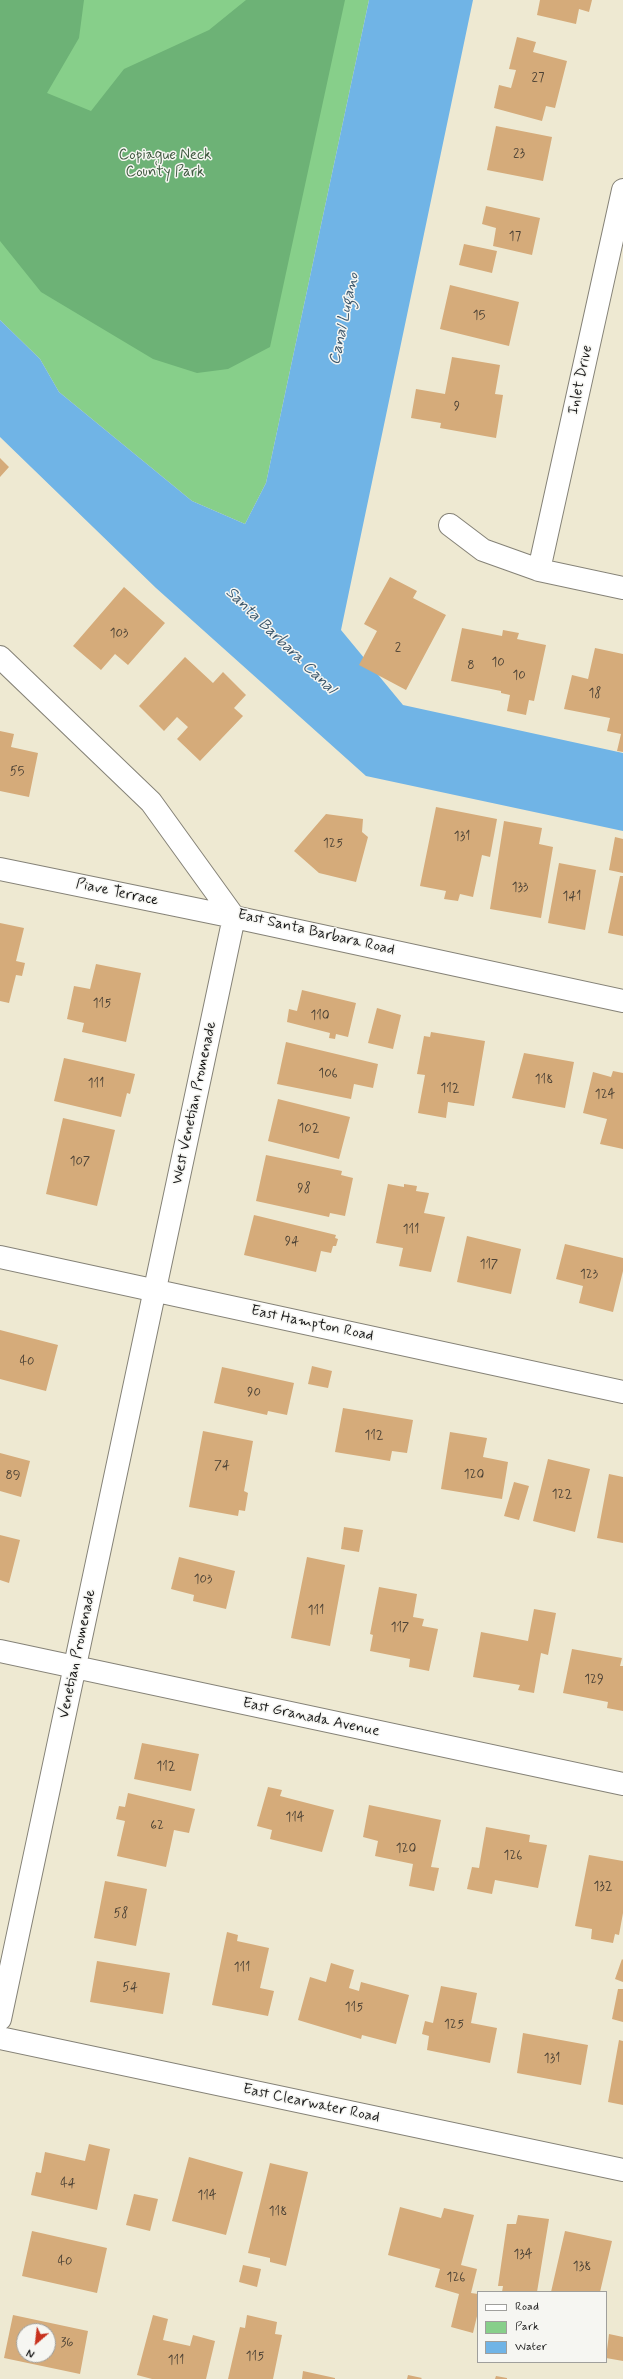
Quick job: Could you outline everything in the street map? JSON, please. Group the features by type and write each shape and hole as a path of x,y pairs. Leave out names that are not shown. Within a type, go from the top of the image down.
{"street":[{"name":"Inlet Drive","path":"539,570 623,190"},
{"path":"450,525 484,550 539,570 623,588"},
{"name":"East Santa Barbara Road","path":"0,657 151,802 234,917 623,1001"},
{"name":"Piave Terrace","path":"0,869 234,917"},
{"name":"West Venetian Promenade","path":"156,1290 234,917"},
{"name":"East Hampton Road","path":"0,1257 623,1392"},
{"name":"Venetian Promenade","path":"0,2019 156,1290"},
{"name":"East Granada Avenue","path":"0,1651 623,1784"},
{"name":"East Clearwater Road","path":"0,2038 623,2170"}],"green space":[{"name":"Copiague Neck County Park","path":"0,0 369,0 266,483 245,524 192,501 59,392 40,359 0,320"},
{"name":"Copiague Neck County Park","path":"0,0 84,0 79,38 47,93 91,111 124,69 209,30 246,0 345,0 270,347 228,369 197,373 153,359 41,292 0,241"}],"water":[{"path":"369,0 473,0 341,630 403,705 623,753 623,831 366,776 156,588 0,437 0,320 40,359 59,392 192,501 245,524 266,483"}],"building":[{"path":"540,0 592,0 589,12 579,9 576,24 537,15"},
{"path":"517,37 536,42 533,52 567,61 555,108 546,106 542,121 494,108 499,85 511,88 516,70 509,69"},
{"path":"496,126 552,137 543,181 487,170"},
{"path":"486,206 540,218 532,255 493,246 496,228 482,224"},
{"path":"464,244 497,251 492,273 459,265"},
{"path":"450,285 519,302 509,346 440,329"},
{"path":"452,357 500,365 495,394 503,395 496,438 440,428 441,423 411,418 416,389 445,394"},
{"path":"0,458 9,467 0,477"},
{"path":"390,577 417,591 413,598 446,615 406,690 359,665 377,631 364,624"},
{"path":"124,587 165,623 128,665 115,654 101,670 73,646"},
{"path":"462,628 502,636 503,630 519,633 517,639 546,645 534,701 529,700 526,715 507,711 510,695 501,693 501,691 451,681"},
{"path":"595,648 623,654 623,752 617,751 621,734 607,731 610,718 564,709 572,675 588,679"},
{"path":"185,657 213,683 223,672 246,695 234,708 243,716 200,761 177,739 188,727 177,717 164,731 139,706"},
{"path":"0,731 14,734 11,747 38,753 29,797 0,791"},
{"path":"436,807 497,819 490,857 482,855 473,897 460,894 458,901 444,899 446,891 420,886"},
{"path":"326,814 363,819 362,832 368,837 356,882 319,873 294,851"},
{"path":"504,821 542,828 539,844 553,847 541,918 490,909"},
{"path":"615,837 623,839 623,873 609,870"},
{"path":"559,863 596,870 585,930 548,923"},
{"path":"620,876 623,876 623,936 608,933"},
{"path":"0,923 24,928 16,961 25,963 22,976 16,975 9,1003 0,1001"},
{"path":"96,964 141,973 126,1042 82,1032 84,1023 67,1019 74,986 90,989"},
{"path":"302,990 356,1003 348,1037 336,1034 335,1039 329,1038 330,1033 287,1022 289,1009 297,1011"},
{"path":"377,1008 401,1015 393,1049 368,1043"},
{"path":"431,1032 485,1041 474,1106 448,1102 446,1118 418,1113 425,1075 417,1074 424,1036 430,1037"},
{"path":"286,1042 378,1064 373,1088 354,1084 351,1099 277,1084"},
{"path":"524,1053 574,1062 565,1108 512,1098"},
{"path":"64,1058 135,1074 130,1094 127,1093 121,1117 54,1101"},
{"path":"613,1071 623,1073 623,1149 600,1144 607,1119 583,1113 593,1072 611,1077"},
{"path":"278,1099 350,1117 339,1159 268,1141"},
{"path":"63,1118 115,1130 97,1206 46,1194"},
{"path":"266,1155 342,1171 341,1175 353,1178 345,1216 330,1213 329,1217 256,1201"},
{"path":"388,1184 404,1187 404,1184 417,1186 416,1191 429,1193 424,1213 445,1217 431,1272 399,1266 403,1248 376,1243"},
{"path":"254,1215 336,1235 335,1238 338,1239 336,1246 333,1246 331,1253 321,1251 316,1272 244,1255"},
{"path":"467,1236 521,1249 511,1294 457,1282"},
{"path":"565,1244 623,1258 623,1271 613,1312 579,1303 583,1286 556,1279"},
{"path":"0,1330 58,1345 46,1391 0,1379"},
{"path":"312,1366 332,1371 328,1388 308,1384"},
{"path":"222,1367 294,1383 287,1415 268,1411 267,1415 214,1403"},
{"path":"343,1408 413,1420 407,1453 392,1451 390,1461 335,1452"},
{"path":"203,1431 253,1441 244,1491 248,1493 245,1511 239,1510 238,1516 189,1507"},
{"path":"450,1432 487,1438 483,1457 508,1462 502,1499 441,1489"},
{"path":"0,1453 30,1461 21,1497 0,1491"},
{"path":"548,1459 590,1469 575,1532 533,1521"},
{"path":"609,1474 623,1477 623,1543 597,1538"},
{"path":"514,1482 529,1486 519,1520 504,1516"},
{"path":"344,1527 363,1530 359,1552 341,1549"},
{"path":"0,1535 20,1540 9,1583 0,1580"},
{"path":"179,1557 235,1571 226,1609 193,1601 194,1595 171,1589"},
{"path":"307,1557 345,1565 330,1646 291,1638"},
{"path":"379,1587 417,1594 413,1617 424,1619 422,1626 438,1629 429,1671 409,1667 410,1659 370,1651 373,1635 370,1634"},
{"path":"534,1609 556,1613 548,1655 541,1653 534,1693 518,1690 520,1685 473,1677 481,1632 528,1641"},
{"path":"572,1649 622,1658 620,1666 623,1666 623,1711 607,1708 608,1702 563,1693"},
{"path":"142,1743 199,1754 191,1791 134,1779"},
{"path":"268,1787 282,1790 280,1796 334,1810 322,1852 270,1839 272,1830 257,1826"},
{"path":"128,1793 195,1809 189,1833 174,1830 166,1867 117,1856 125,1821 116,1819 119,1806 125,1807"},
{"path":"369,1805 441,1820 431,1867 439,1868 434,1891 409,1886 413,1864 375,1856 378,1841 363,1837"},
{"path":"486,1827 530,1835 529,1842 547,1845 538,1888 495,1880 492,1894 467,1889 472,1867 479,1868"},
{"path":"589,1855 623,1861 623,1913 619,1935 615,1934 613,1943 591,1939 592,1929 575,1926"},
{"path":"105,1881 147,1889 136,1946 94,1938"},
{"path":"227,1932 238,1935 237,1941 269,1948 260,1988 274,1991 268,2016 212,2005"},
{"path":"622,1959 623,1960 623,1982 615,1979"},
{"path":"97,1961 170,1973 163,2014 90,2002"},
{"path":"331,1963 354,1970 349,1988 359,1991 361,1982 409,1995 396,2044 362,2035 361,2039 298,2020 310,1977 326,1982"},
{"path":"441,1986 477,1993 471,2023 497,2028 490,2063 427,2050 429,2036 422,2034 425,2021 433,2023"},
{"path":"618,1989 623,1989 623,2022 612,2019"},
{"path":"523,2033 588,2045 581,2085 517,2073"},
{"path":"619,2040 623,2041 623,2105 608,2102"},
{"path":"89,2144 110,2149 97,2210 31,2195 36,2172 41,2173 45,2152 85,2161"},
{"path":"189,2157 243,2172 226,2235 172,2221"},
{"path":"270,2163 308,2172 286,2266 270,2262 270,2258 248,2253"},
{"path":"134,2194 158,2199 150,2231 126,2225"},
{"path":"400,2207 441,2218 444,2208 474,2215 461,2265 477,2269 471,2293 477,2294 477,2316 473,2333 451,2327 459,2294 435,2287 440,2269 388,2255"},
{"path":"518,2215 549,2219 537,2291 502,2291 503,2286 498,2286 507,2224 516,2224"},
{"path":"32,2231 107,2248 97,2293 22,2276"},
{"path":"565,2231 612,2241 600,2291 551,2291"},
{"path":"243,2265 261,2269 257,2287 239,2282"},
{"path":"13,2315 50,2323 16,2323 16,2361 4,2358"},
{"path":"153,2315 168,2319 163,2340 190,2346 193,2335 215,2341 206,2379 152,2379 137,2375"},
{"path":"247,2315 277,2322 275,2334 282,2335 273,2379 228,2379 240,2327 245,2328"},
{"path":"56,2324 88,2331 80,2374 28,2363 56,2363"},
{"path":"609,2334 623,2337 623,2361 607,2358"},
{"path":"303,2371 335,2378 335,2379 302,2379"},
{"path":"408,2375 422,2378 407,2379"},
{"path":"496,2376 507,2378 507,2379 495,2379"}],"water label":[{"name":"Canal Lugano","path":"345,319"},
{"name":"Santa Barbara Canal","path":"280,641"}]}
